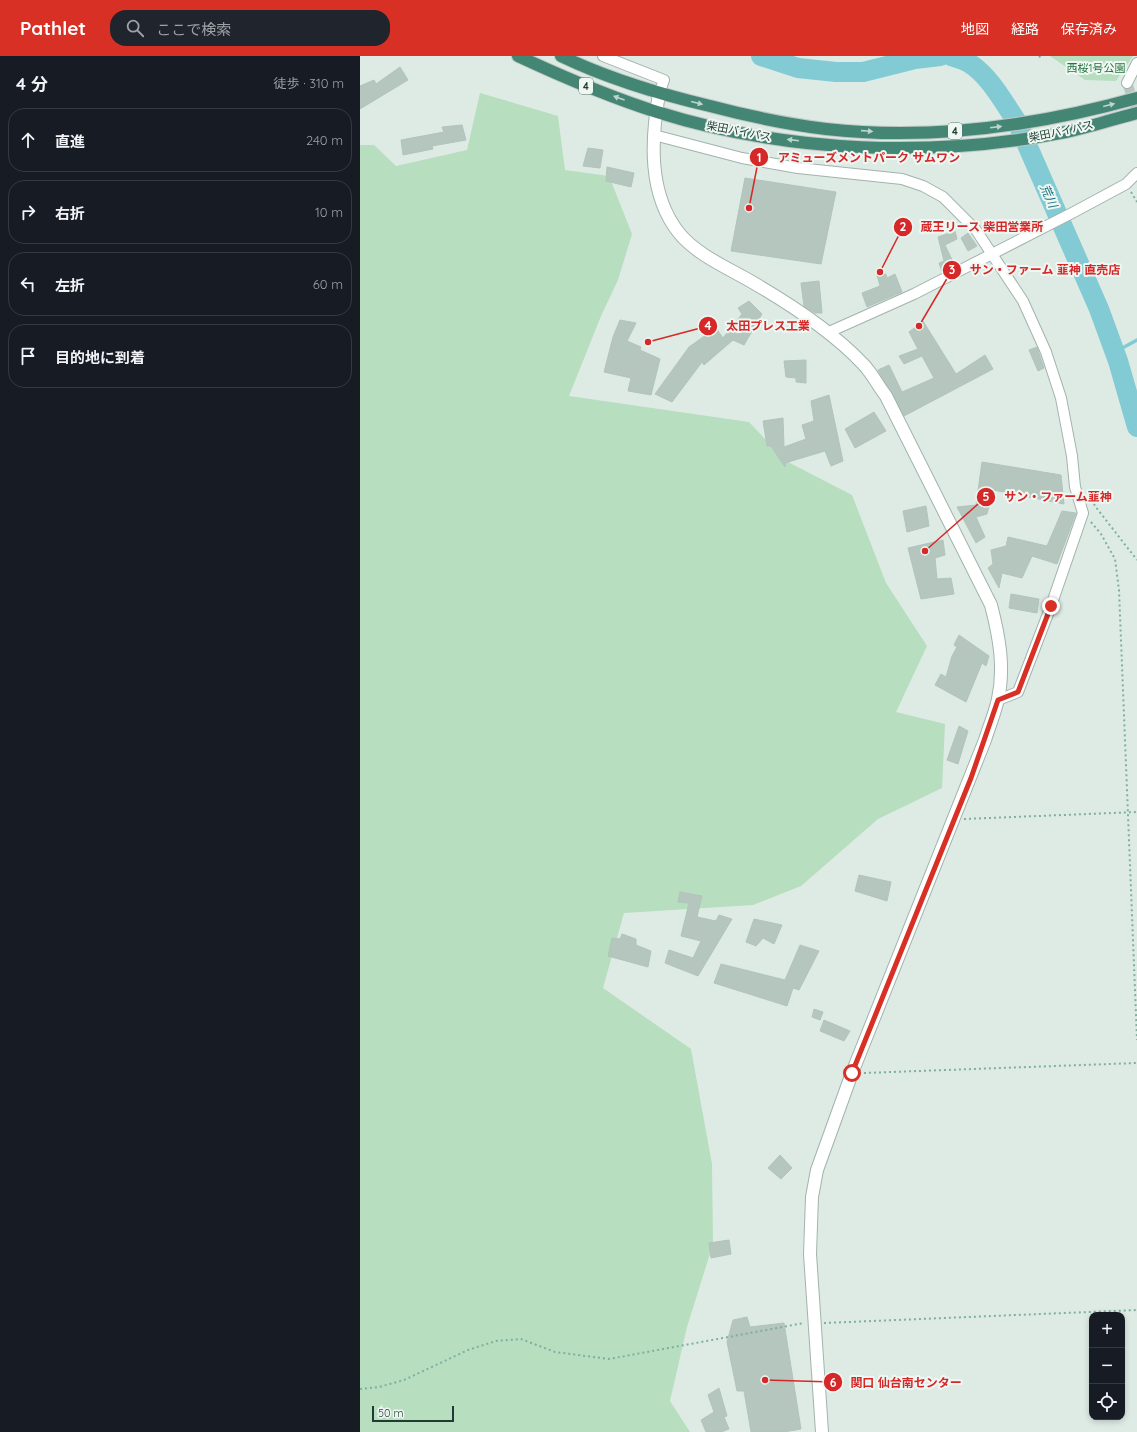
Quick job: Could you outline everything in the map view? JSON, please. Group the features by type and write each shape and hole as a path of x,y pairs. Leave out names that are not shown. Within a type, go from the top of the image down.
{"highway":[{"name":"柴田バイパス","path":"518,56 564,78 656,112 751,135 860,147 924,148 970,145 1036,137 1090,126 1137,113"},
{"name":"柴田バイパス","path":"561,56 659,94 758,118 828,129 879,132 954,131 1008,126 1080,112 1137,98"}],"street":[{"path":"603,56 664,80 659,94 654,135 656,184 664,210 679,233 696,249 759,286 828,332 864,364 886,396 991,605 999,635 1002,673 998,700 954,820 852,1073 824,1149 812,1197 810,1254 822,1432"},
{"path":"1127,83 1137,63"},
{"path":"654,135 742,158 798,168 902,179 923,186 944,196 976,230 1023,301 1046,352 1061,398 1072,456 1075,486 1083,513 1051,606 1018,692 998,700"},
{"path":"828,332 914,294 1074,212 1126,184 1137,173"}],"path":[{"path":"1085,485 1095,506 1137,560"},
{"path":"1083,513 1101,534 1115,559 1120,590 1127,812 1137,1040"},
{"path":"954,820 1137,812"},
{"path":"852,1073 1137,1063"},
{"path":"360,1388 379,1387 404,1380 468,1350 496,1341 521,1339 555,1352 609,1359 795,1324 815,1322 1137,1310"}],"green space":[{"name":"西桜1号公園","path":"1050,56 1133,56 1116,81 1085,80"},
{"path":"480,93 558,116 565,170 609,176 632,234 618,280 601,316 569,396 749,422 786,461 852,495 886,583 927,646 896,712 945,724 942,788 878,819 801,886 753,905 624,913 603,988 691,1049 712,1164 713,1244 687,1327 670,1401 690,1432 360,1432 360,145 374,145 396,166 467,150"}],"building":[{"path":"400,67 408,80 360,109 360,86 374,80 376,84"},
{"path":"462,125 466,140 432,146 433,149 403,155 401,140 444,132 442,127"},
{"path":"588,148 603,150 600,168 583,166"},
{"path":"607,167 634,173 631,187 606,181"},
{"path":"745,178 836,192 821,264 731,251"},
{"path":"955,231 957,239 945,245 955,266 942,272 939,263 944,261 938,237"},
{"path":"968,233 977,246 968,251 961,238"},
{"path":"886,274 887,278 895,274 902,292 867,307 862,293 880,286 877,275"},
{"path":"819,281 822,313 815,313 804,306 801,283"},
{"path":"749,301 762,314 744,345 733,340 704,365 702,362 672,402 655,394 689,347 716,328 723,338 742,314 738,308"},
{"path":"620,320 636,323 627,341 641,347 640,350 660,359 651,395 628,391 631,378 604,372 613,337"},
{"path":"923,321 956,374 985,355 993,369 904,416 878,370 889,365 902,392 934,378 922,356 904,364 899,356 918,349 909,332"},
{"path":"1037,347 1044,368 1038,371 1029,350"},
{"path":"806,360 806,383 796,382 796,378 786,377 784,361"},
{"path":"829,395 843,461 831,466 825,451 785,463 785,467 771,446 767,446 763,421 783,418 784,447 806,439 802,425 814,421 811,401"},
{"path":"874,412 886,431 855,448 845,429"},
{"path":"982,462 1061,475 1064,504 993,490 987,514 976,517 985,537 976,543 957,507 976,505"},
{"path":"926,506 929,526 907,532 903,511"},
{"path":"1062,511 1076,513 1057,564 1032,556 1022,578 1002,573 999,588 988,568 993,564 991,550 1006,546 1008,537 1047,546"},
{"path":"943,540 945,555 935,558 937,579 951,578 954,594 921,599 908,548"},
{"path":"1011,594 1039,599 1037,613 1009,608"},
{"path":"959,635 989,656 986,666 982,663 966,702 935,685 941,674 946,677 952,656 957,647 954,645"},
{"path":"959,726 968,731 958,764 947,760"},
{"path":"859,875 891,882 887,901 855,891"},
{"path":"680,892 702,896 697,917 716,921 719,915 732,919 698,976 665,963 669,950 693,958 701,941 681,936 689,903 678,902"},
{"path":"754,919 782,925 774,944 763,938 756,946 746,942"},
{"path":"622,934 636,939 636,945 651,951 648,967 608,956 612,938 620,939"},
{"path":"800,945 819,951 799,990 793,988 787,1006 714,983 721,964 785,980"},
{"path":"814,1009 823,1012 820,1020 812,1017"},
{"path":"824,1020 850,1031 844,1041 820,1031"},
{"path":"780,1155 792,1168 781,1179 768,1168"},
{"path":"729,1240 731,1254 711,1258 709,1243"},
{"path":"747,1317 750,1327 784,1323 801,1429 784,1432 751,1432 744,1391 737,1391 727,1342 733,1320"},
{"path":"719,1388 727,1416 724,1417 729,1429 721,1432 706,1432 701,1420 714,1412 708,1395"}],"waterway":[{"name":"荒川","path":"761,56 798,68 836,72 863,72 915,59 940,56"},
{"name":"荒川","path":"951,56 963,60 977,68 996,90 1017,122 1099,309 1118,361 1137,427"},
{"path":"1115,352 1137,340"}],"tunnel":[{"path":"1127,83 1137,111"}],"place":[{"name":"アミューズメントパーク サムワン","path":"749,208"},
{"name":"蔵王リース 柴田営業所","path":"880,272"},
{"name":"サン・ファーム 韮神 直売店","path":"919,326"},
{"name":"太田プレス工業","path":"648,342"},
{"name":"サン・ファーム韮神","path":"925,551"},
{"name":"関口 仙台南センター","path":"765,1380"}],"route":[{"path":"852,1073 971,778 998,700 1018,692 1051,606"}]}
